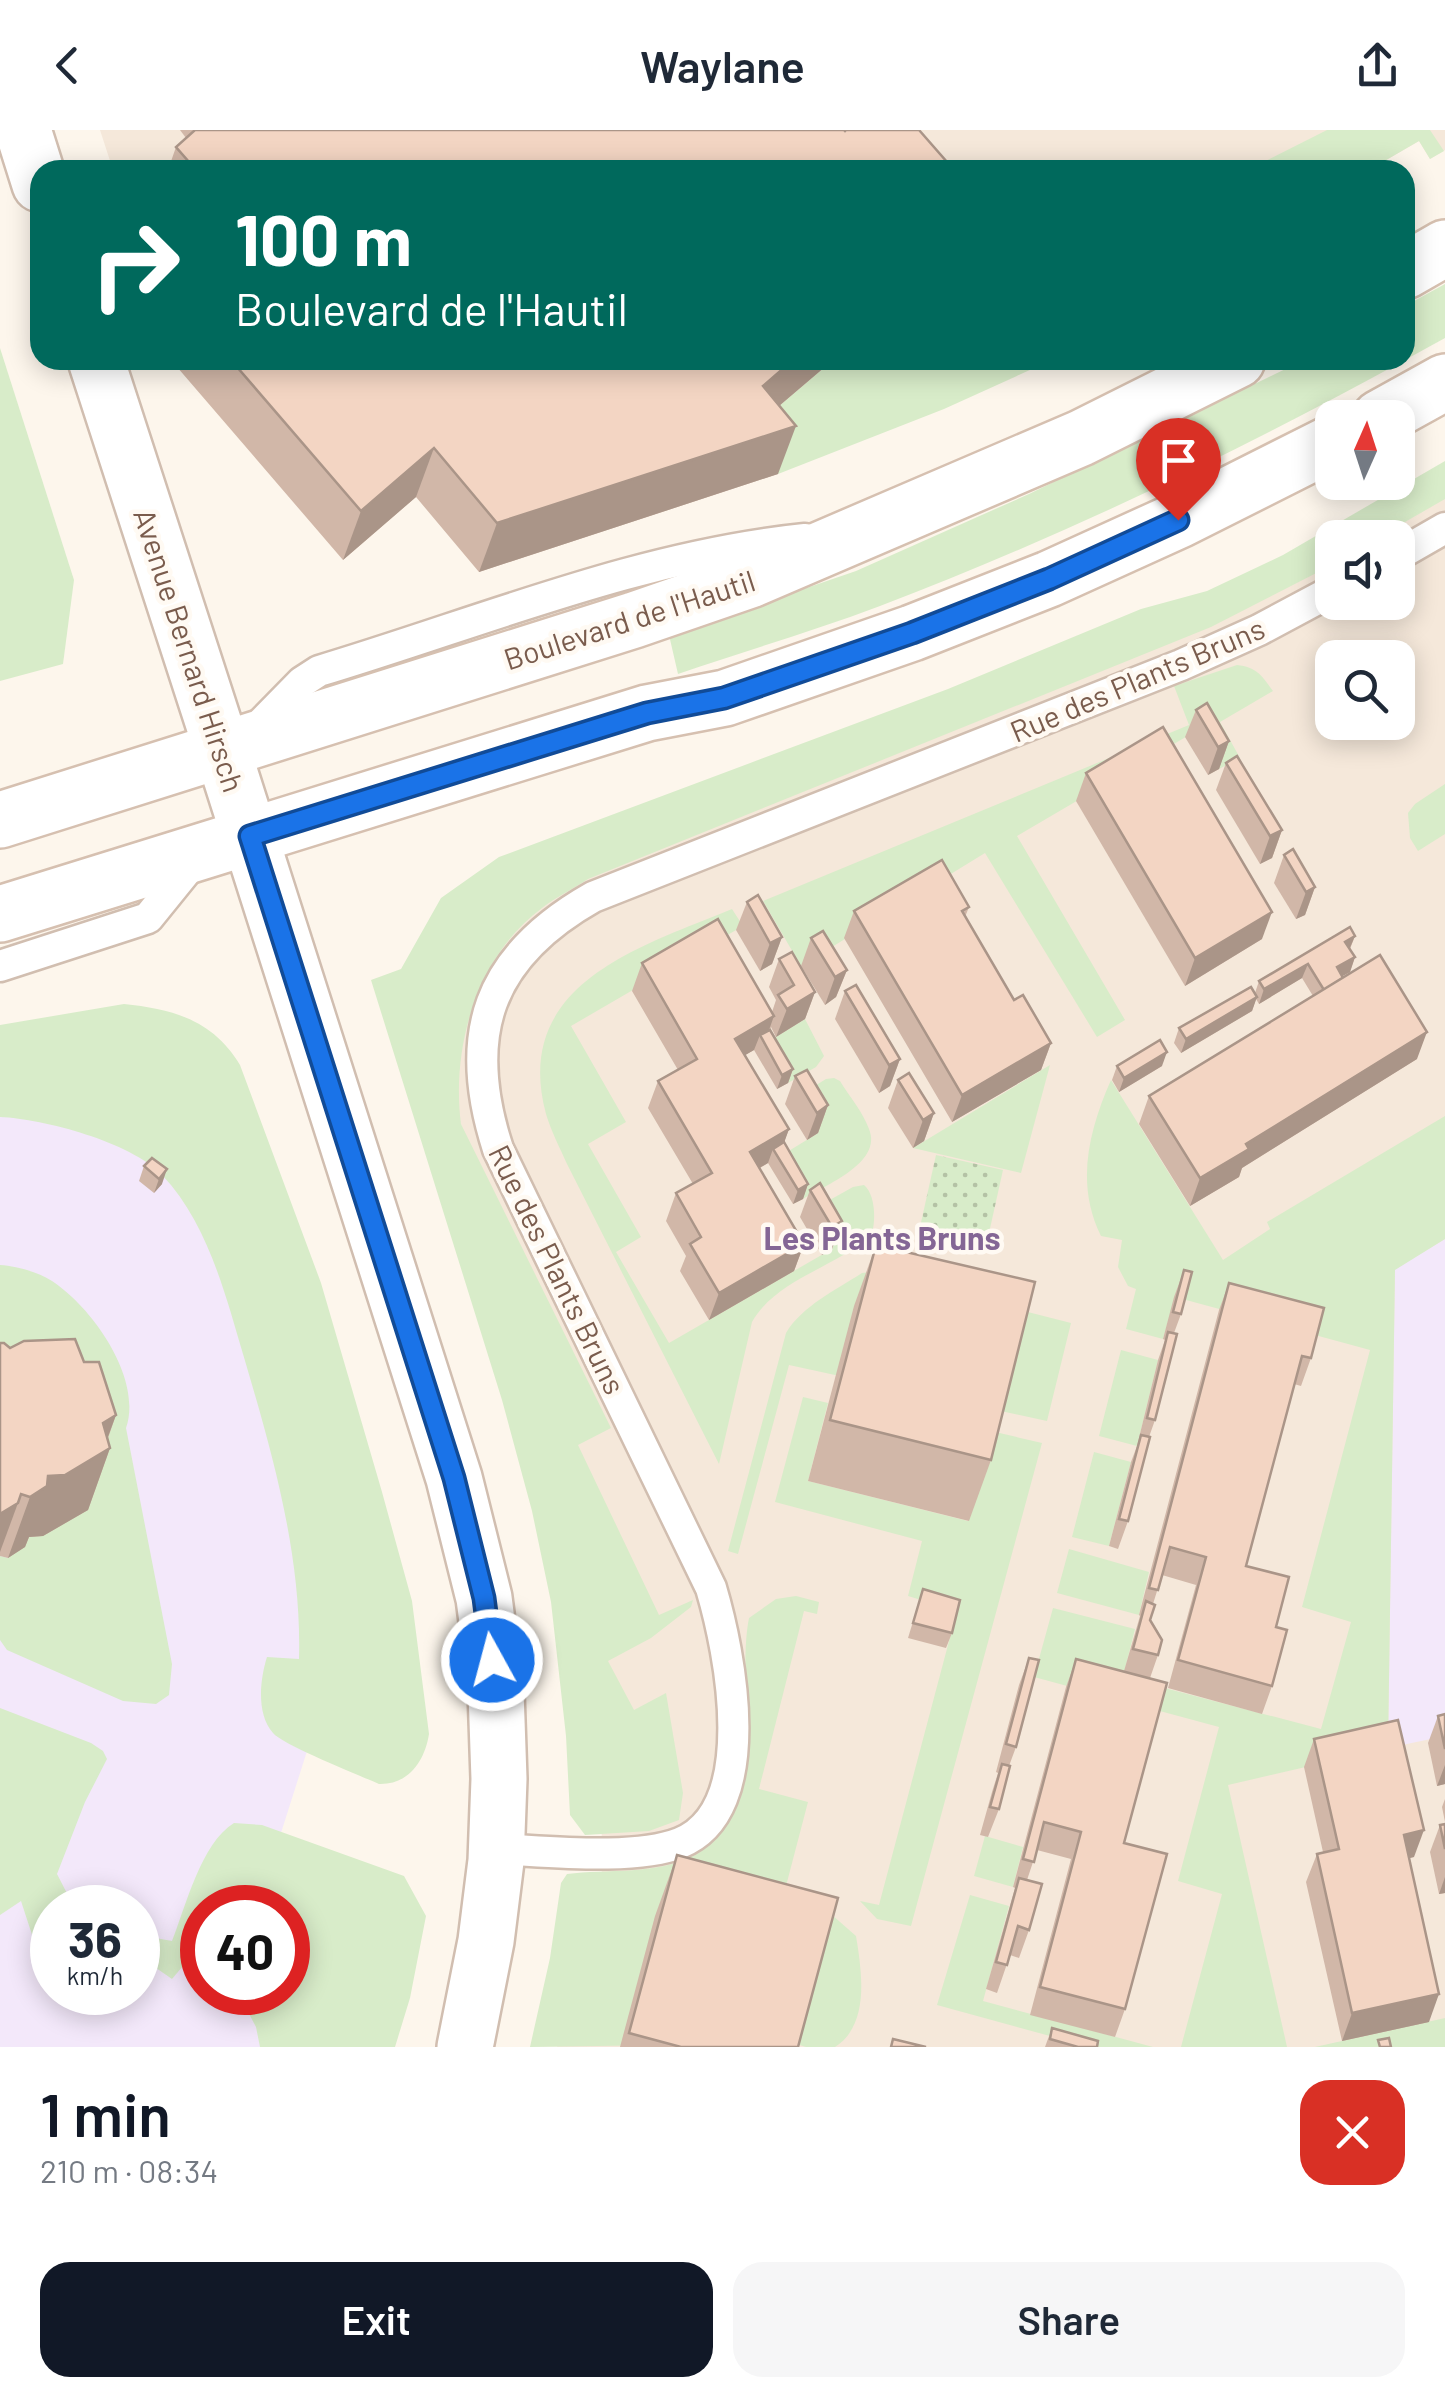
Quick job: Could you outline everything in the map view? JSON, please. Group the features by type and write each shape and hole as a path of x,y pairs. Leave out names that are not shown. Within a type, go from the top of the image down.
{"main road":[{"path":"22,130 32,160"},
{"path":"1415,265 1445,248"},
{"name":"Avenue Bernard Hirsch","path":"100,370 232,746 227,843 454,1478 484,1598 496,1690 496,1849 486,1940 465,2047"},
{"name":"Boulevard de l'Hautil","path":"0,820 750,580 1081,438 1217,370"},
{"path":"1412,400 1445,382"},
{"path":"0,914 647,713 724,698 912,633 1049,579 1315,452"}],"lane":[{"path":"1415,545 1445,528"},
{"name":"Rue des Plants Bruns","path":"496,1849 598,1852 649,1850 681,1843 701,1829 715,1812 734,1746 723,1629 711,1588 498,1149 487,1116 480,1048 485,1020 500,986 530,943 561,916 593,898 1182,665 1315,600"},
{"path":"0,966 148,918 227,843"}],"shaded area":[{"path":"100,130 1445,130 1445,150 1430,159 1419,141 1386,160 110,160"},
{"path":"1445,498 1445,2047 557,2047 602,1931 601,1586 539,1320 452,1102 466,991 536,896 1315,572 1315,620 1415,620 1415,520 1408,520"},
{"path":"0,1093 172,1146 335,1588 308,1748 280,1836 293,1885 180,1885 180,2015 310,2015 310,1951 335,2047 0,2047"},
{"path":"1445,1239 1445,1736 1388,1748 1395,1269"}],"green space":[{"path":"1327,130 1430,130 1444,151 1430,159 1419,141 1386,160 1268,160"},
{"path":"1445,284 1445,338 1415,354 1415,300"},
{"path":"0,348 74,580 63,664 0,681"},
{"path":"821,370 1030,370 944,409 778,474 745,435"},
{"path":"1283,370 1386,370 1330,400 1315,400 1315,408 1212,461 1015,552 855,615 678,674 669,635 856,571 1029,494"},
{"path":"1445,461 1445,499 1409,520 1343,520 1378,500 1415,500 1415,478"},
{"path":"1315,536 1315,574 1211,627 588,879 519,928 485,977 465,1034 460,1065 461,1124 611,1428 578,1445 659,1615 693,1600 691,1607 651,1638 608,1661 634,1710 666,1693 683,1793 679,1820 649,1831 585,1835 570,1815 566,1736 551,1602 532,1511 502,1400 371,980 401,969 441,898 499,857 948,689 1141,609 1207,591"},
{"path":"1237,665 1254,670 1273,691 1220,722 1240,758 1219,769 1196,731 1017,836 1125,1020 1097,1037 985,853 801,966 763,901 1189,725 1174,686"},
{"path":"1445,784 1445,834 1418,851 1410,838 1408,813"},
{"path":"732,909 743,926 571,1026 626,1122 588,1144 641,1237 616,1252 669,1343 832,1249 810,1211 853,1187 864,1185 870,1194 872,1233 777,1294 752,1322 719,1464 567,1164 546,1114 540,1069 547,1032 565,1002 591,977 623,956"},
{"path":"124,1004 160,1009 191,1020 230,1050 240,1065 321,1283 412,1601 429,1734 419,1762 399,1780 379,1784 306,1752 273,1733 264,1716 261,1686 267,1657 299,1659 296,1581 283,1504 254,1391 213,1259 191,1214 162,1175 130,1152 86,1134 0,1117 0,1025"},
{"path":"805,1019 824,1056 816,1067 788,1083 764,1044"},
{"path":"1050,1065 1021,1173 913,1148"},
{"path":"834,1078 863,1116 871,1141 868,1152 849,1172 803,1199 779,1157 818,1133 797,1097"},
{"path":"1111,1080 1223,1260 1270,1229 1267,1222 1445,1116 1445,1239 1395,1270 1388,1748 1228,1785 1287,2047 1181,2047 1222,1894 1178,1881 1219,1727 1034,1677 1053,1608 1135,1629 1123,1677 1321,1729 1351,1622 1302,1607 1370,1350 1175,1297 1163,1339 1126,1329 1136,1289 1128,1286 1118,1267 1122,1240 1101,1236 1088,1197 1091,1138"},
{"path":"936,1155 1003,1170 985,1251 918,1236"},
{"path":"0,1265 40,1275 68,1293 98,1326 121,1367 129,1409 126,1428 172,1664 169,1695 156,1704 123,1701 7,1650 0,1640 0,1556 8,1558 0,1403"},
{"path":"871,1272 1071,1323 1047,1421 789,1365 738,1554 728,1551 786,1333 820,1299 862,1273"},
{"path":"1121,1350 1158,1360 1137,1446 1099,1436"},
{"path":"803,1397 828,1403 808,1481 968,1521 991,1431 1042,1443 911,1926 877,1919 860,1901 879,1905 957,1611 908,1596 922,1541 775,1502"},
{"path":"1094,1452 1131,1462 1109,1546 1072,1537"},
{"path":"1069,1549 1149,1572 1139,1615 1057,1593"},
{"path":"796,1596 819,1602 817,1614 804,1611 759,1789 808,1802 786,1886 823,1907 856,1936 861,1997 854,2025 835,2047 793,2043 530,2047 550,1958 561,1883 567,1874 665,1866 695,1855 719,1835 734,1810 742,1780 749,1618 776,1599"},
{"path":"0,1708 91,1743 107,1759 85,1802 57,1874 63,1885 30,1885 30,1929 21,1901 0,1915"},
{"path":"234,1823 262,1825 404,1876 426,1916 410,1998 395,2047 260,2047 250,2015 310,2015 310,1885 193,1885 222,1832"},
{"path":"985,1836 1023,1847 1013,1887 974,1876"},
{"path":"970,1895 1009,1906 983,2001 1153,2047 1090,2047 937,2005"},
{"path":"180,1919 180,1969 172,1979 160,1971 160,1939 172,1941"},
{"path":"1445,2018 1445,2047 1315,2047"}],"building":[{"path":"195,130 919,130 945,160 187,160 176,147"},
{"path":"240,370 781,370 763,386 796,426 497,523 434,448 361,511"},
{"path":"1207,703 1229,741 1218,747 1196,710"},
{"path":"1163,727 1272,912 1195,958 1086,773"},
{"path":"1237,756 1282,830 1270,836 1226,763"},
{"path":"1293,849 1315,887 1306,892 1284,855"},
{"path":"942,860 969,907 962,911 1014,1000 1023,995 1051,1043 962,1095 854,911"},
{"path":"758,895 782,937 770,943 747,902"},
{"path":"718,919 774,1016 735,1039 789,1129 750,1152 804,1244 719,1293 690,1244 701,1237 676,1193 712,1173 658,1081 697,1059 642,963"},
{"path":"1350,927 1355,936 1345,942 1355,957 1337,967 1343,978 1324,990 1308,964 1264,989 1259,981"},
{"path":"823,931 847,970 835,977 811,938"},
{"path":"792,952 815,992 787,1009 778,995 794,985 779,959"},
{"path":"1380,955 1427,1032 1246,1144 1249,1149 1200,1178 1149,1096"},
{"path":"856,985 900,1059 889,1065 845,991"},
{"path":"1251,987 1257,997 1186,1039 1179,1028"},
{"path":"770,1030 793,1069 782,1075 760,1035"},
{"path":"1160,1040 1167,1052 1124,1078 1117,1066"},
{"path":"807,1070 828,1105 817,1113 795,1076"},
{"path":"909,1073 934,1113 923,1120 898,1080"},
{"path":"784,1142 808,1184 798,1190 773,1149"},
{"path":"152,1158 167,1169 159,1179 144,1166"},
{"path":"820,1183 842,1221 832,1227 810,1190"},
{"path":"876,1245 1035,1282 991,1460 830,1420"},
{"path":"1184,1270 1192,1272 1181,1314 1173,1312"},
{"path":"1229,1283 1324,1308 1311,1358 1302,1356 1246,1566 1289,1577 1276,1627 1287,1630 1272,1686 1178,1660 1206,1557 1170,1547 1158,1590 1149,1588"},
{"path":"1168,1332 1177,1334 1155,1420 1147,1418"},
{"path":"75,1339 84,1362 99,1362 116,1415 103,1423 110,1448 65,1475 48,1476 47,1486 30,1497 21,1494 18,1503 0,1514 0,1343 10,1348 24,1341"},
{"path":"1141,1435 1150,1437 1128,1521 1119,1519"},
{"path":"923,1589 960,1600 952,1633 913,1623"},
{"path":"1146,1601 1155,1605 1150,1620 1162,1640 1158,1655 1133,1649"},
{"path":"1029,1658 1039,1660 1016,1747 1006,1744"},
{"path":"1076,1659 1167,1683 1124,1843 1167,1854 1125,2009 1040,1987 1081,1832 1044,1822 1034,1862 1023,1859"},
{"path":"1445,1714 1445,1749 1438,1716"},
{"path":"1398,1720 1424,1830 1404,1835 1439,1994 1352,2013 1317,1854 1339,1849 1314,1739"},
{"path":"1002,1764 1010,1766 999,1809 990,1807"},
{"path":"677,1855 838,1898 798,2047 681,2047 629,2033"},
{"path":"1019,1878 1042,1884 1029,1930 1018,1926 1007,1965 996,1962"},
{"path":"1052,2028 1098,2041 1097,2047 1078,2047 1050,2039"},
{"path":"1389,2038 1391,2047 1380,2047 1378,2040"},
{"path":"893,2039 926,2047 891,2047"}],"district":[{"name":"Les Plants Bruns","path":"882,1237"}],"route":[{"path":"492,1660 484,1598 454,1478 250,836 647,713 724,698 912,633 1049,579 1178,520"}]}
